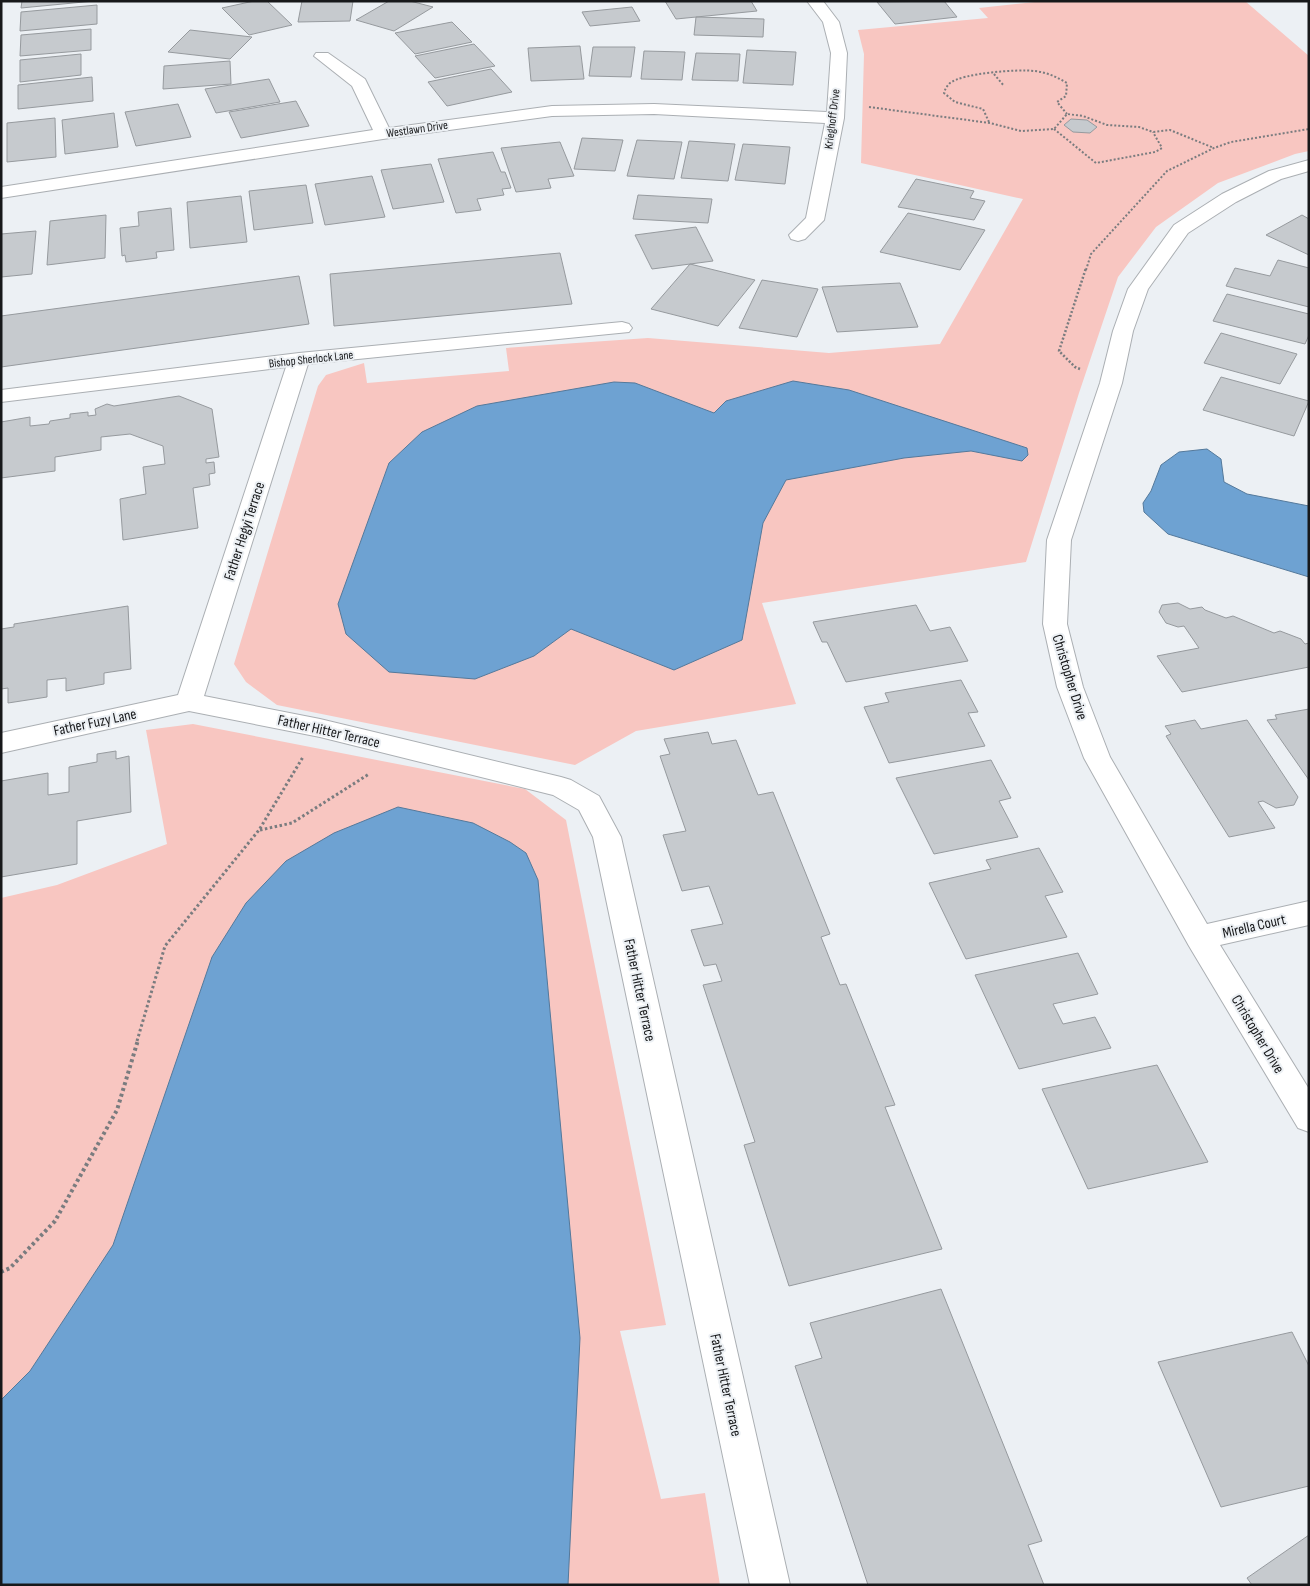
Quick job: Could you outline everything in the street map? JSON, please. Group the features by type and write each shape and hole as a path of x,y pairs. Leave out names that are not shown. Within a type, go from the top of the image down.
{"street":[{"name":"Krieghoff Drive","path":"798,235 815,220 836,111 839,53 831,22 815,1"},
{"path":"322,56 359,83 383,134"},
{"name":"Westlawn Drive","path":"1,193 383,134 552,111 654,109 836,111"},
{"name":"Christopher Drive","path":"1309,165 1275,175 1229,198 1181,229 1138,289 1123,331 1111,383 1059,540 1055,624 1070,687 1097,758 1200,938 1309,1118"},
{"name":"Bishop Sherlock Lane","path":"1,396 299,359 622,328"},
{"name":"Father Hegyi Terrace","path":"189,702 299,359"},
{"name":"Father Hitter Terrace","path":"189,702 320,728 560,787 589,803 607,837 770,1585"},
{"name":"Father Fuzy Lane","path":"1,743 189,702"},
{"name":"Mirella Court","path":"1200,938 1309,914"}],"path":[{"path":"990,123 983,109 955,102 944,93 949,83 961,77 1034,71 1056,77 1067,83 1066,96 1056,102 1067,114 1083,116 1107,126 1139,127 1153,132 1170,130 1214,148"},
{"path":"994,74 1004,86"},
{"path":"836,111 990,123 1021,131 1054,129 1096,163 1155,152 1162,148 1153,132"},
{"path":"1054,129 1067,114"},
{"path":"1,1272 10,1268 54,1220 117,1110 165,946 260,830 320,728"},
{"path":"260,830 292,823 407,750"}],"shaded area":[{"path":"1044,1 1245,1 1309,56 1309,151 1295,154 1218,183 1156,227 1118,277 1026,562 762,603 796,704 636,731 575,765 277,705 246,682 234,664 318,386 326,375 364,363 367,383 509,371 506,348 648,338 829,353 940,344 1023,199 861,163 864,54 858,30 988,18 979,8"},
{"path":"193,724 525,789 566,820 666,1325 620,1331 661,1499 705,1493 720,1585 1,1585 1,898 57,885 167,844 146,730"}],"water":[{"path":"793,381 849,390 1027,448 1028,455 1022,461 971,451 904,458 786,480 763,523 742,640 674,670 571,629 534,656 475,679 389,672 346,634 338,604 389,463 422,432 477,406 614,382 635,383 714,413 726,401"},
{"path":"1207,449 1221,459 1224,482 1247,494 1309,506 1309,577 1168,534 1144,512 1143,503 1151,491 1161,465 1179,452"},
{"path":"398,807 473,823 510,842 526,853 538,880 580,1338 568,1585 1,1585 1,1400 30,1371 113,1245 212,957 246,903 286,861 334,833"}],"building":[{"path":"22,1 94,1 21,8"},
{"path":"254,1 267,1 292,25 249,35 222,8"},
{"path":"302,1 353,1 350,21 298,22"},
{"path":"389,1 410,1 433,7 394,31 356,20"},
{"path":"665,1 751,1 757,11 676,19"},
{"path":"944,1 957,17 895,24 877,2"},
{"path":"97,5 97,24 20,31 21,12"},
{"path":"632,7 640,21 590,26 582,12"},
{"path":"696,17 764,19 763,37 694,35"},
{"path":"452,22 472,42 415,54 395,33"},
{"path":"91,29 91,50 20,56 21,35"},
{"path":"190,30 252,37 230,59 168,52"},
{"path":"474,44 495,66 435,78 415,56"},
{"path":"580,46 584,79 531,81 528,48"},
{"path":"593,47 635,47 631,77 589,76"},
{"path":"747,50 796,52 793,85 743,83"},
{"path":"644,51 685,52 682,80 641,79"},
{"path":"696,53 740,54 738,81 692,80"},
{"path":"81,54 81,75 20,82 20,60"},
{"path":"230,61 231,84 163,89 164,66"},
{"path":"491,69 512,92 447,106 428,82"},
{"path":"92,77 93,101 18,109 18,85"},
{"path":"269,79 280,102 216,113 205,89"},
{"path":"296,101 309,126 241,138 229,112"},
{"path":"178,104 191,137 136,146 125,112"},
{"path":"114,113 118,147 65,154 62,120"},
{"path":"55,118 56,157 7,162 7,123"},
{"path":"1071,119 1087,120 1097,127 1090,133 1073,132 1064,125"},
{"path":"582,138 623,140 615,171 574,169"},
{"path":"637,140 682,142 674,179 627,176"},
{"path":"689,141 735,144 728,181 681,178"},
{"path":"560,142 574,176 548,179 551,188 516,192 501,148"},
{"path":"743,144 790,147 785,184 735,180"},
{"path":"493,152 501,172 505,172 511,188 502,189 504,195 477,199 481,210 456,213 438,159"},
{"path":"431,164 444,202 393,209 381,170"},
{"path":"372,176 385,217 325,225 315,184"},
{"path":"916,179 974,191 970,198 985,201 974,220 898,207"},
{"path":"306,185 313,223 254,230 249,191"},
{"path":"638,195 712,199 708,223 633,219"},
{"path":"241,196 247,242 190,248 187,202"},
{"path":"171,208 174,250 156,252 157,258 126,262 125,255 122,256 120,228 139,226 138,212"},
{"path":"908,213 985,230 960,270 880,252"},
{"path":"106,215 105,258 47,265 50,221"},
{"path":"1302,215 1309,219 1309,255 1266,235"},
{"path":"696,227 713,261 652,269 635,235"},
{"path":"36,231 32,274 1,277 1,234"},
{"path":"560,253 572,304 334,326 330,274"},
{"path":"1278,260 1309,268 1309,307 1226,286 1235,268 1270,276"},
{"path":"690,264 755,280 718,326 651,309"},
{"path":"299,276 309,324 1,367 1,316"},
{"path":"762,280 818,289 797,337 739,328"},
{"path":"900,283 918,327 837,332 822,287"},
{"path":"1227,294 1309,314 1309,335 1305,344 1213,321"},
{"path":"1221,333 1297,354 1280,384 1204,363"},
{"path":"1221,377 1309,401 1294,436 1203,410"},
{"path":"179,396 212,409 219,457 206,459 206,463 214,462 215,473 209,474 210,485 193,488 198,528 123,540 120,499 146,494 143,467 165,464 163,446 130,434 101,437 101,450 55,457 55,471 1,478 1,422 30,417 30,426 49,424 50,421 70,418 70,414 88,412 88,416 96,415 95,409 107,404 114,406"},
{"path":"1178,603 1190,609 1202,607 1226,618 1233,616 1274,633 1280,631 1301,639 1305,644 1309,643 1309,667 1182,692 1157,656 1199,648 1184,626 1178,627 1166,623 1159,612 1162,605"},
{"path":"916,605 930,631 950,627 968,661 846,682 827,642 822,642 813,622"},
{"path":"128,606 131,669 104,673 104,684 66,691 66,678 47,680 47,697 8,703 8,688 1,689 1,629 14,627 14,624"},
{"path":"961,680 978,712 968,713 985,746 889,763 864,707 889,702 885,693"},
{"path":"1309,709 1309,780 1267,720 1277,719 1275,715"},
{"path":"1195,720 1201,729 1247,720 1298,797 1294,805 1276,808 1263,801 1258,802 1275,828 1229,837 1166,736 1171,734 1165,726"},
{"path":"708,732 712,744 736,740 758,795 773,792 830,934 821,937 840,985 846,984 895,1105 885,1107 942,1249 789,1286 744,1145 755,1142 703,985 722,981 716,964 704,966 691,930 723,924 709,886 682,891 663,835 686,831 660,756 670,754 664,739"},
{"path":"116,751 116,759 129,756 131,812 77,821 77,864 1,877 1,781 48,773 48,795 69,792 69,767 97,762 97,754"},
{"path":"991,760 1011,798 999,801 1018,837 934,854 896,778"},
{"path":"1039,848 1063,892 1045,896 1067,937 966,959 929,883 991,869 986,860"},
{"path":"1078,953 1098,994 1053,1004 1063,1024 1095,1017 1111,1048 1019,1069 975,975"},
{"path":"1157,1065 1208,1162 1088,1189 1042,1089"},
{"path":"941,1289 1042,1541 1028,1545 1044,1585 868,1585 795,1366 822,1358 810,1323"},
{"path":"1292,1332 1309,1366 1309,1486 1221,1507 1158,1362"},
{"path":"1309,1535 1309,1585 1252,1585 1247,1578"}]}
